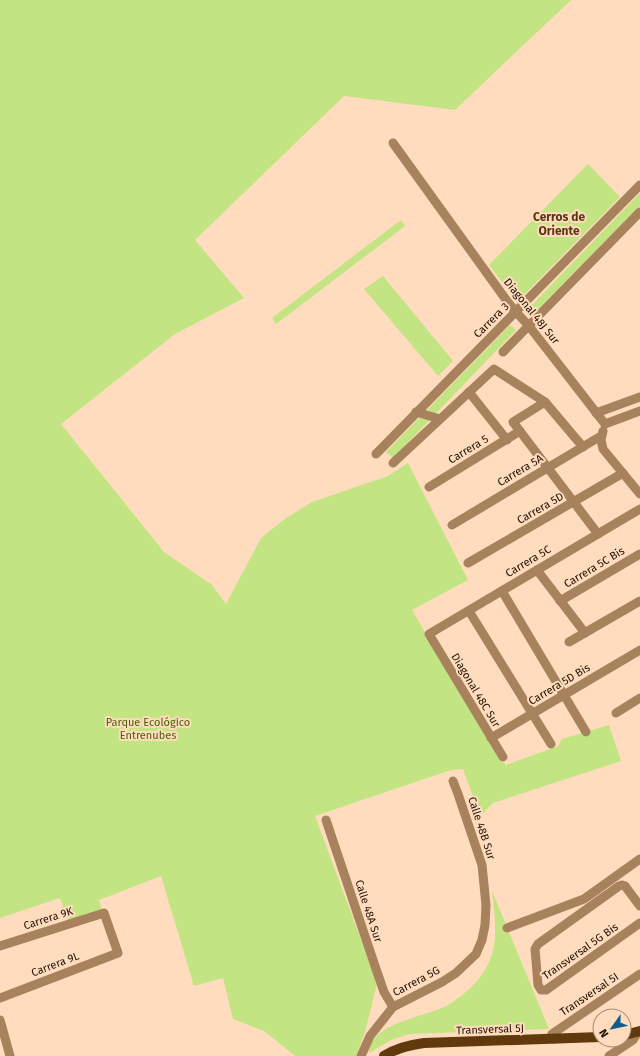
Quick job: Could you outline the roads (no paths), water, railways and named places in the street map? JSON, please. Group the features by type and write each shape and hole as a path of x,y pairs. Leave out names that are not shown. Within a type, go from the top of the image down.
{"main road":[{"name":"Transversal 5J","path":"384,1056 392,1051 410,1045 424,1043 553,1037 592,1037"}],"street":[{"name":"Diagonal 48J Sur","path":"393,143 516,312 529,326 605,424"},
{"name":"Carrera 3","path":"376,454 640,185"},
{"path":"503,352 640,212"},
{"path":"393,463 494,368 545,402 583,447"},
{"path":"469,392 507,440"},
{"path":"596,413 640,396"},
{"path":"545,402 513,422 598,534"},
{"path":"640,411 605,424 601,436 601,444 603,449 640,494"},
{"path":"416,412 440,419"},
{"name":"Carrera 5","path":"428,487 520,431"},
{"name":"Carrera 5A","path":"452,525 601,436"},
{"name":"Carrera 5D","path":"468,563 623,473"},
{"name":"Carrera 5C","path":"429,634 640,509"},
{"name":"Carrera 5C Bis","path":"560,601 640,554"},
{"path":"537,570 585,633"},
{"path":"502,591 586,732"},
{"path":"569,642 640,601"},
{"path":"469,610 551,744"},
{"name":"Diagonal 48C Sur","path":"429,634 503,757"},
{"name":"Carrera 5D Bis","path":"491,738 640,650"},
{"path":"616,713 640,698"},
{"name":"Calle 48B Sur","path":"453,781 482,865 486,905 483,932 476,954"},
{"name":"Calle 48A Sur","path":"326,820 384,992 393,1007"},
{"path":"507,928 584,899 640,859"},
{"name":"Transversal 5G Bis","path":"640,906 625,886 618,886 538,944 535,949 538,985 541,990 546,990 640,923"},
{"name":"Carrera 9K","path":"0,946 104,913 118,953"},
{"name":"Carrera 9L","path":"0,998 118,953"},
{"name":"Carrera 5G","path":"361,1056 370,1036 393,1007 442,982 456,973 476,954"},
{"name":"Transversal 5I","path":"553,1037 640,974"},
{"path":"0,1021 10,1056"},
{"path":"610,1056 633,1040 639,1031"}],"district":[{"name":"Cerros de Oriente","path":"559,224"}],"park label":[{"name":"Parque Ecológico Entrenubes","path":"148,728"}]}
